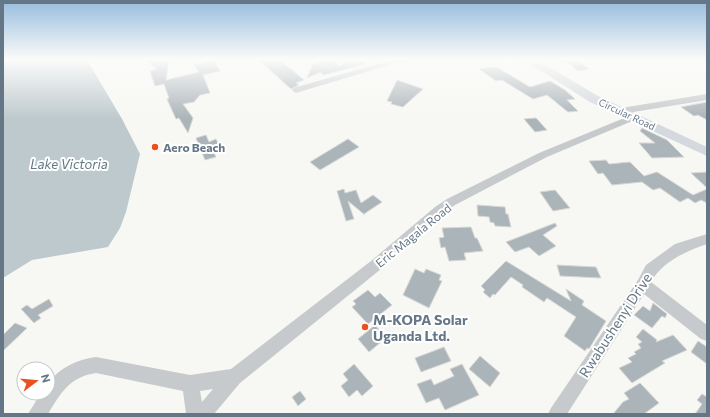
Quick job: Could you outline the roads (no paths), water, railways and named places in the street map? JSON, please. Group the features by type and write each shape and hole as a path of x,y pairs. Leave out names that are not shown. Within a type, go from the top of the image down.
{"street":[{"path":"296,90 333,79"},
{"name":"Circular Road","path":"561,79 594,99 707,152"},
{"path":"621,111 707,97"},
{"name":"Eric Magala Road","path":"203,414 234,377 376,265 445,206 543,155 634,117"},
{"name":"Rwabushenyi Drive","path":"557,414 643,284 651,269 680,248 707,239"},
{"path":"643,284 707,334"},
{"name":"Eric Magala Road","path":"38,414 64,376 84,365 96,365 190,384 234,377"},
{"path":"190,384 195,414"}],"water":[{"name":"Lake Victoria","path":"3,79 99,79 122,119 140,154 126,212 120,228 108,247 32,260 3,278"}],"place":[{"name":"Aero Beach","path":"155,147"},
{"name":"M-KOPA Solar Uganda Ltd.","path":"365,327"}]}
